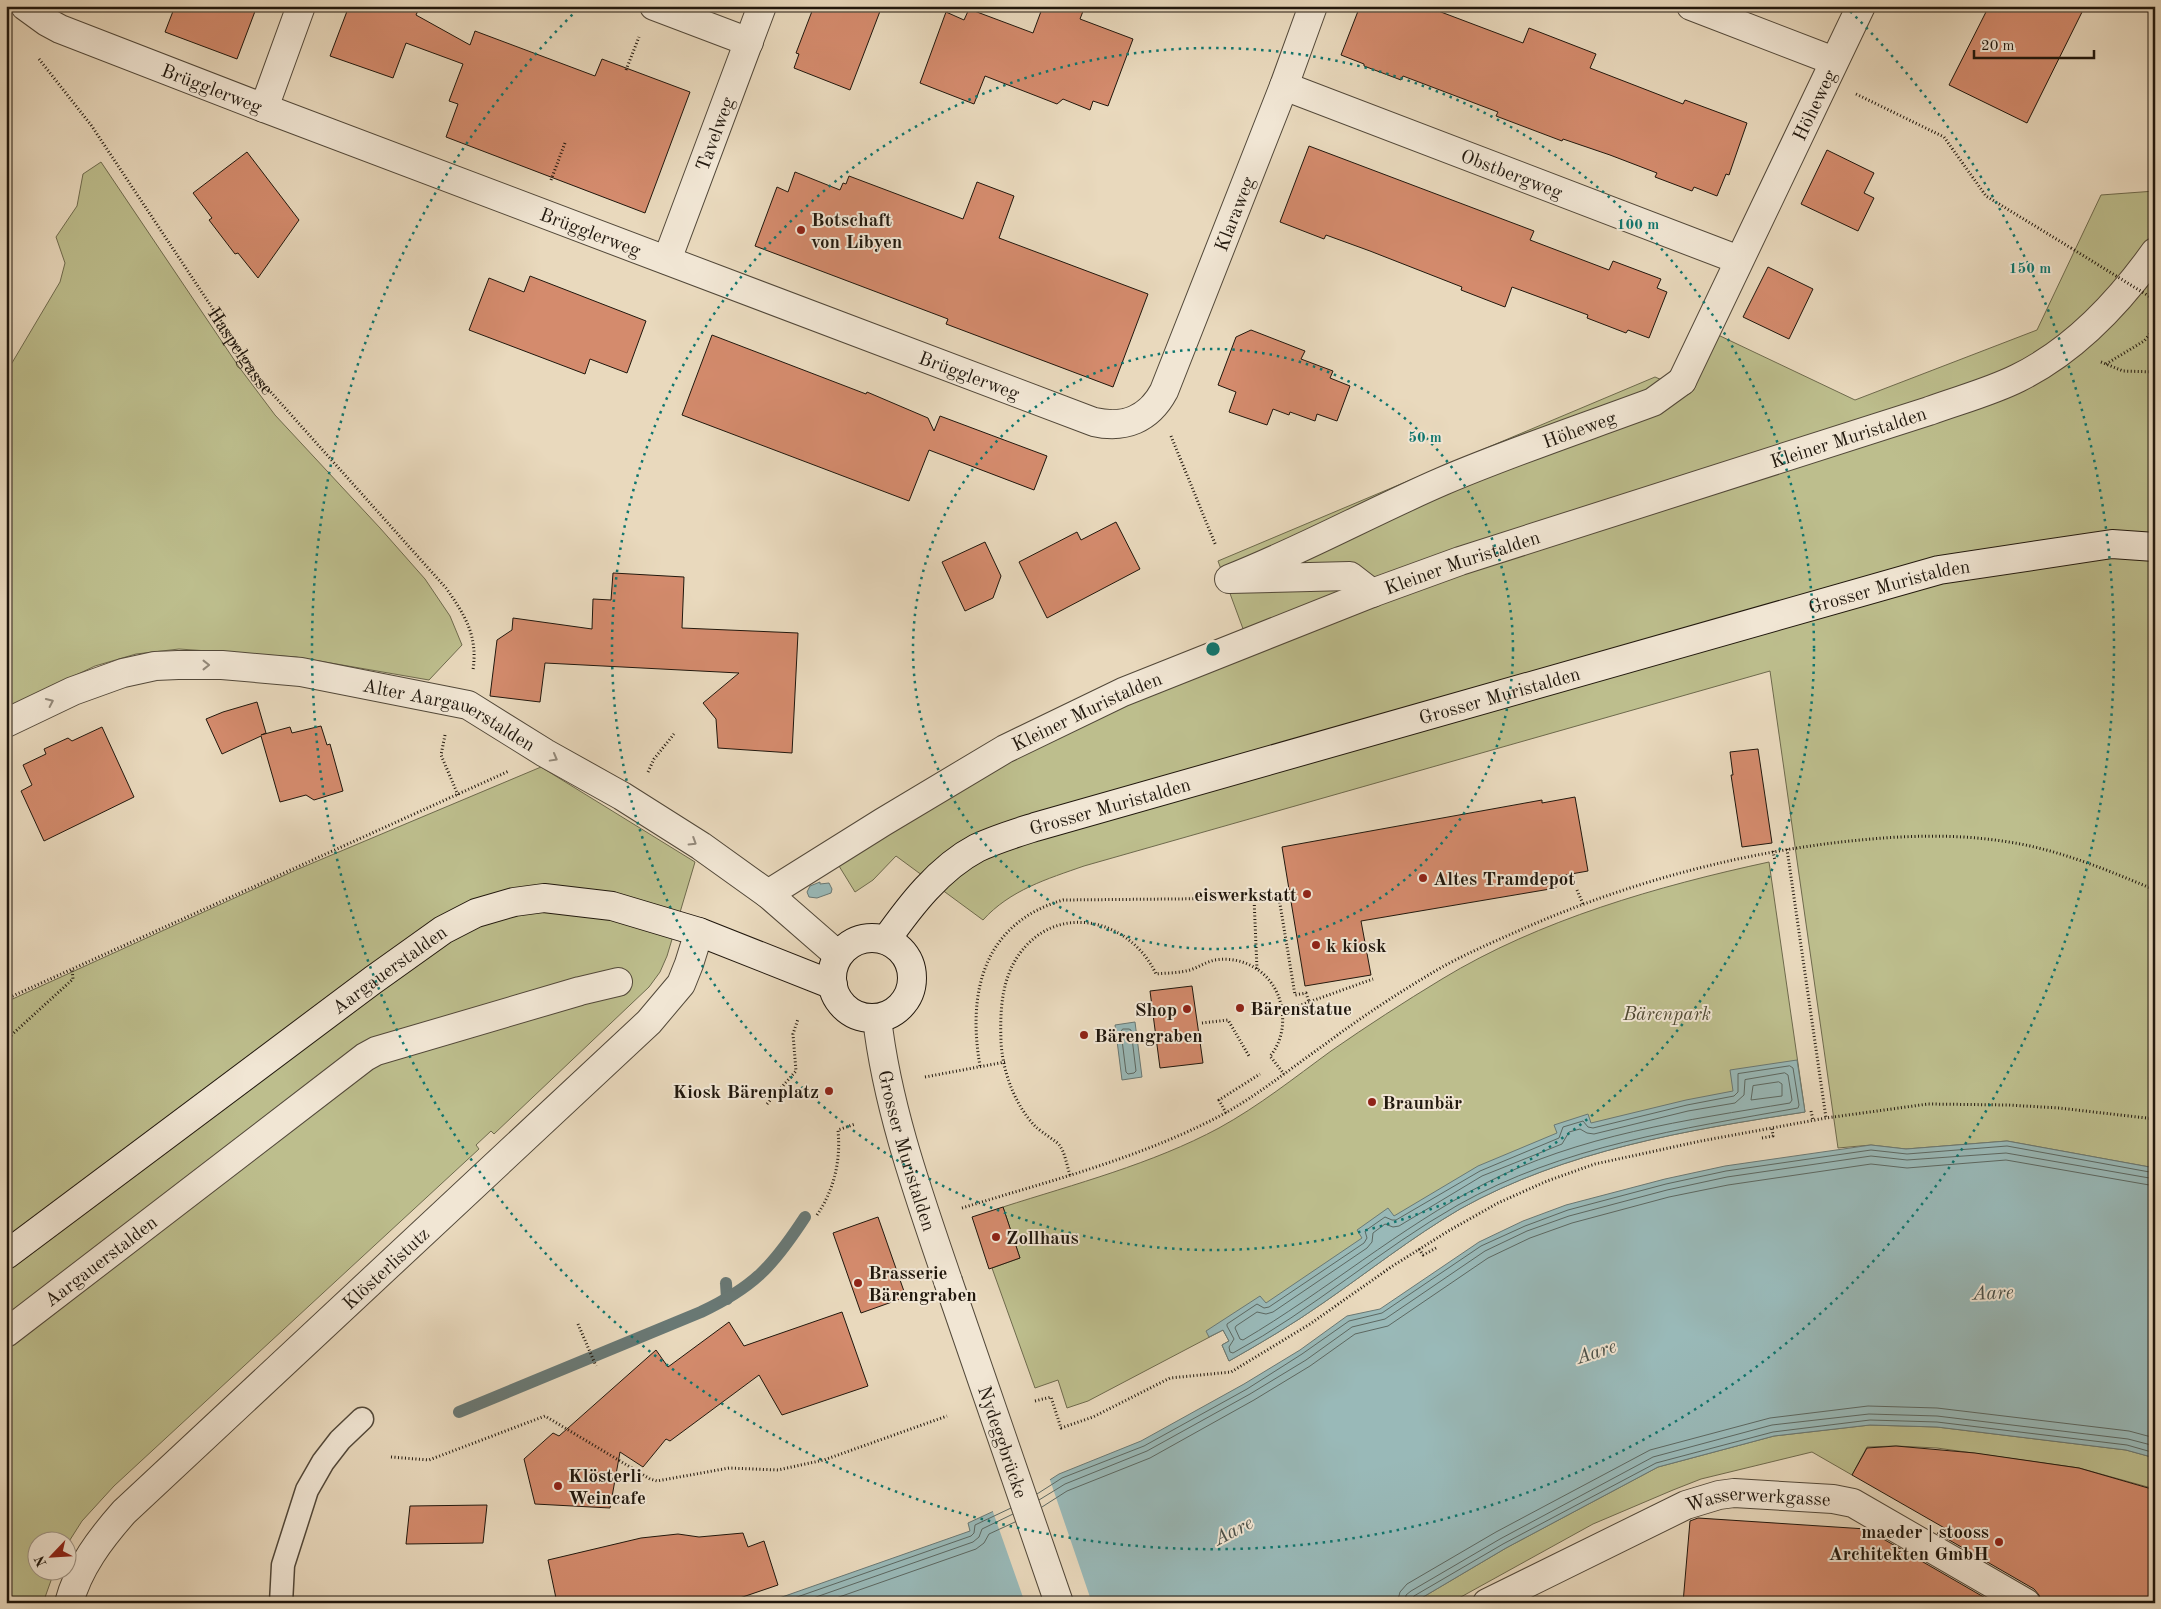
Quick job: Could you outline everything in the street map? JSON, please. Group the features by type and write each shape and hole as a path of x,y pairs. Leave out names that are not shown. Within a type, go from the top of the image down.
{"street":[{"path":"264,108 301,6"},
{"path":"654,6 749,42"},
{"name":"Tavelweg","path":"667,260 762,6"},
{"name":"Klaraweg","path":"1145,414 1155,405 1164,391 1284,86 1313,6"},
{"path":"1691,6 1828,71"},
{"name":"Höheweg","path":"1372,593 1350,576 1229,578 1278,560 1369,514 1445,480 1652,402 1682,381 1828,71 1861,6"},
{"name":"Brügglerweg","path":"32,11 47,22 78,36 264,108 1094,422 1109,425 1129,423 1145,414"},
{"name":"Obstbergweg","path":"1284,86 1739,260"},
{"name":"Kleiner Muristalden","path":"768,894 1005,749 1123,692 1372,593 1469,558 1991,390 2019,377 2063,349 2086,330 2117,298 2155,252"},
{"name":"Grosser Muristalden","path":"886,940 909,908 961,858 1000,839 1035,827 1939,570 2112,544 2155,546"},
{"name":"Alter Aargauerstalden","path":"6,723 73,691 123,672 155,666 178,665 222,665 301,672 468,705 701,846 768,894 838,955"},
{"name":"Aargauerstalden","path":"6,1255 373,980 443,930 476,913 514,902 544,898 575,900 612,906 699,932 832,985"},
{"name":"Klösterlistutz","path":"69,1603 81,1573 94,1550 124,1512 649,1022 681,984 699,932"},
{"path":"877,938 886,940 904,953 910,967 912,982 903,1003 891,1013 877,1018 860,1016 846,1009 836,996 832,985 832,972 838,955 844,948 860,939 877,938"},
{"name":"Aargauerstalden","path":"6,1333 365,1057 376,1051 618,982"},
{"name":"Grosser Muristalden","path":"877,1018 880,1044 917,1189 948,1281"},
{"name":"Nydeggbrücke","path":"948,1281 1059,1603"},
{"name":"Wasserwerkgasse","path":"1487,1603 1686,1505 1719,1495 1734,1493 1833,1499 1853,1503 2026,1603"}],"lane":[{"path":"280,1603 283,1565 307,1490 323,1462 340,1440 362,1419"}],"path":[{"name":"Haspelgasse","path":"34,52 91,125 260,380 318,447 430,568 446,588 466,619 475,646"},
{"path":"1828,71 1846,90 1944,137 1986,196 2155,300"},
{"path":"557,164 565,143"},
{"path":"2106,364 2144,341 2155,328"},
{"path":"2063,349 2123,370 2155,372"},
{"path":"1172,438 1207,522"},
{"path":"453,702 441,755 458,795"},
{"path":"634,804 654,759 674,734"},
{"path":"6,999 458,795 545,753"},
{"path":"962,1208 1152,1147 1226,1112 1284,1074 1374,1010 1438,970 1490,944 1583,904 1685,871 1787,849 1881,838 1958,836 2004,841 2050,850 2104,868 2155,890"},
{"path":"1787,849 1826,1118"},
{"path":"1773,851 1775,861"},
{"path":"1577,890 1583,904"},
{"path":"1254,898 1258,969"},
{"path":"980,1066 976,1032 977,1012 984,970 1002,937 1017,922 1030,913 1054,903 1079,899 1279,898 1296,995 1306,993 1309,1002"},
{"path":"1070,1174 1060,1145 1045,1136 1032,1124 1020,1105 1010,1083 1001,1043 1000,1018 1002,1001 1010,973 1024,949 1036,938 1051,929 1080,923 1111,928 1132,940 1144,954 1156,974 1191,970 1202,964 1224,960 1244,962 1258,969 1271,984 1280,1003 1282,1012 1280,1038 1270,1056 1284,1074"},
{"path":"6,1040 73,979 72,970"},
{"path":"1282,1012 1373,978"},
{"path":"767,1104 796,1071 793,1034 798,1019"},
{"path":"1202,1023 1228,1020 1249,1056"},
{"path":"925,1077 1005,1062"},
{"path":"1226,1112 1219,1100 1260,1074"},
{"path":"1035,1400 1051,1397 1061,1428 1100,1414 1170,1378 1231,1372 1310,1324 1419,1249 1498,1203 1547,1181 1587,1167 1635,1154 1813,1120 1928,1104 2042,1107 2155,1120"},
{"path":"1811,1111 1813,1120"},
{"path":"817,1215 833,1184 838,1153 838,1130 855,1124"},
{"path":"1762,1138 1773,1136 1772,1128"},
{"path":"1419,1249 1423,1255 1438,1247"},
{"path":"578,1324 596,1366"},
{"path":"391,1457 429,1460 545,1416 650,1479 657,1481 729,1468 778,1470 824,1460 947,1416"}],"green space":[{"path":"101,162 239,367 275,415 425,579 450,616 462,645 429,680 296,657 179,649 136,654 95,666 6,708 6,373 60,282 65,263 56,237 77,206 83,174"},
{"path":"2155,191 2155,1168 2007,1141 1906,1149 1871,1145 1838,1148 1770,671 1084,866 1017,893 983,920 896,856 873,880 855,892 839,866 885,825 1007,752 1249,645 1218,561 1655,377 1688,391 1716,334 1855,400 2037,330 2101,195"},
{"path":"541,767 695,862 667,956 660,972 649,987 494,1134 491,1131 476,1145 479,1149 114,1486 82,1521 75,1532 28,1532 28,1582 50,1582 43,1603 6,1603 6,1002 296,870"},
{"name":"Bärenpark","path":"1769,862 1805,1112 1716,1126 1628,1145 1542,1171 1500,1189 1442,1220 1312,1311 1229,1361 1222,1345 1229,1341 1223,1330 1088,1401 1067,1408 1058,1380 1035,1388 992,1268 1020,1258 1003,1207 1140,1163 1219,1128 1262,1101 1331,1051 1414,996 1479,958 1518,939 1600,907 1642,894 1727,871"},
{"path":"1870,1425 1937,1427 2126,1450 2155,1458 2155,1489 2079,1468 1937,1448 1896,1446 1867,1447 1852,1475 1812,1452 1701,1479 1593,1524 1450,1603 1413,1603 1506,1548 1658,1467 1774,1436"}],"water":[{"path":"820,882 820,884 829,883 832,889 831,893 817,898 809,897 807,892 810,886"},
{"path":"1135,1022 1142,1077 1122,1080 1115,1025"},
{"path":"1797,1060 1805,1112 1716,1126 1628,1145 1542,1171 1500,1189 1442,1220 1312,1311 1229,1361 1222,1345 1229,1341 1223,1330 1209,1337 1206,1331 1260,1296 1266,1303 1362,1238 1357,1230 1388,1208 1394,1216 1478,1166 1557,1133 1554,1125 1588,1114 1591,1123 1686,1100 1733,1091 1730,1070"},
{"name":"Aare","path":"2007,1141 2155,1168 2155,1458 2126,1450 1937,1427 1870,1425 1774,1436 1658,1467 1506,1548 1413,1603 765,1603 970,1531 968,1523 1020,1499 1059,1474 1141,1441 1244,1384 1300,1350 1347,1316 1380,1309 1479,1242 1523,1221 1566,1205 1665,1179 1725,1166 1871,1145 1906,1149"}],"pier":[{"path":"1049,1477 1092,1603 1025,1603 992,1509 1019,1496"}],"building":[{"path":"175,6 257,6 237,59 165,32"},
{"path":"349,6 420,6 416,15 470,45 475,31 595,76 602,59 690,92 645,213 446,137 458,104 449,101 463,64 406,43 393,78 330,56"},
{"path":"814,6 882,6 850,90 794,68 799,54 796,53"},
{"path":"1043,6 1085,6 1080,19 1133,39 1108,106 1093,101 1090,110 1063,99 1057,104 985,76 974,104 920,83 946,12 964,20 969,9 1033,33"},
{"path":"1360,6 1425,6 1523,43 1529,28 1596,54 1590,68 1683,104 1685,100 1747,123 1729,175 1726,174 1717,196 1694,187 1692,191 1655,177 1657,173 1610,155 1563,139 1562,141 1496,116 1498,112 1403,76 1401,80 1364,66 1364,64 1341,55"},
{"path":"1989,6 2085,6 2027,123 1949,85"},
{"path":"1309,146 1534,231 1530,240 1609,270 1613,261 1661,279 1657,288 1667,292 1649,338 1628,330 1626,333 1587,318 1588,315 1512,287 1505,307 1461,290 1462,287 1370,251 1326,235 1324,239 1280,222"},
{"path":"1827,150 1874,173 1864,193 1874,198 1858,231 1801,204"},
{"path":"247,152 299,220 258,278 238,253 235,254 209,220 212,218 193,193"},
{"path":"795,172 840,190 843,183 846,184 849,176 963,219 977,182 1014,196 999,238 1148,294 1113,387 946,324 948,319 755,246 777,187 788,192"},
{"path":"1768,267 1813,289 1789,339 1743,317"},
{"path":"530,276 646,321 627,373 590,359 585,374 469,330 489,278 524,292"},
{"path":"1251,330 1305,351 1301,359 1333,371 1330,378 1350,386 1337,421 1317,414 1315,421 1290,412 1289,415 1273,409 1267,425 1229,412 1236,392 1218,385 1236,337"},
{"path":"712,335 866,394 867,392 928,418 934,431 940,416 1047,456 1034,490 929,450 909,501 682,415"},
{"path":"1116,522 1140,569 1047,618 1019,562 1077,532 1081,540"},
{"path":"985,542 1001,576 993,598 965,611 942,562"},
{"path":"613,573 684,577 682,628 798,633 792,753 718,748 716,719 703,703 739,673 545,663 540,702 490,696 497,640 512,630 513,618 592,629 593,599 611,600"},
{"path":"257,702 266,733 261,735 290,727 292,733 321,726 327,745 330,744 343,791 314,800 306,795 280,802 261,736 222,754 206,719"},
{"path":"102,727 134,797 44,841 21,791 32,785 23,765 46,754 44,749 68,738 72,741"},
{"path":"1758,749 1772,843 1742,847 1731,775 1733,775 1730,752"},
{"path":"1575,797 1588,871 1554,877 1556,888 1361,921 1371,975 1305,986 1282,847 1542,800 1542,803"},
{"path":"1192,986 1203,1063 1160,1068 1150,991"},
{"path":"1003,1207 1020,1258 989,1269 972,1217"},
{"path":"878,1217 906,1297 861,1313 833,1233"},
{"path":"842,1312 868,1386 782,1415 759,1375 670,1441 666,1439 643,1467 620,1452 610,1508 535,1504 524,1459 553,1433 559,1436 656,1350 668,1367 729,1322 744,1346"},
{"path":"1896,1446 1975,1453 2079,1468 2155,1490 2155,1603 2042,1603 2034,1589 1937,1533 1955,1534 1852,1475 1867,1448"},
{"path":"487,1505 483,1543 406,1544 410,1506"},
{"path":"1698,1518 1866,1529 1994,1603 1683,1603 1690,1521"},
{"path":"743,1533 748,1547 764,1541 778,1585 725,1603 557,1603 548,1560 641,1538 678,1534 699,1537"}],"waterway":[{"path":"459,1412 701,1312 735,1294 761,1274 772,1262 805,1217"},
{"path":"726,1283 727,1299"}],"place":[{"name":"Botschaft von Libyen","path":"801,230"},
{"name":"Altes Tramdepot","path":"1423,878"},
{"name":"eiswerkstatt","path":"1307,894"},
{"name":"k kiosk","path":"1316,945"},
{"name":"Bärenstatue","path":"1240,1008"},
{"name":"Shop","path":"1187,1009"},
{"name":"Bärengraben","path":"1084,1035"},
{"name":"Kiosk Bärenplatz","path":"829,1091"},
{"name":"Braunbär","path":"1372,1102"},
{"name":"Zollhaus","path":"996,1237"},
{"name":"Brasserie Bärengraben","path":"858,1283"},
{"name":"Klösterli Weincafe","path":"558,1486"},
{"name":"maeder | stooss Architekten GmbH","path":"1999,1542"}]}
